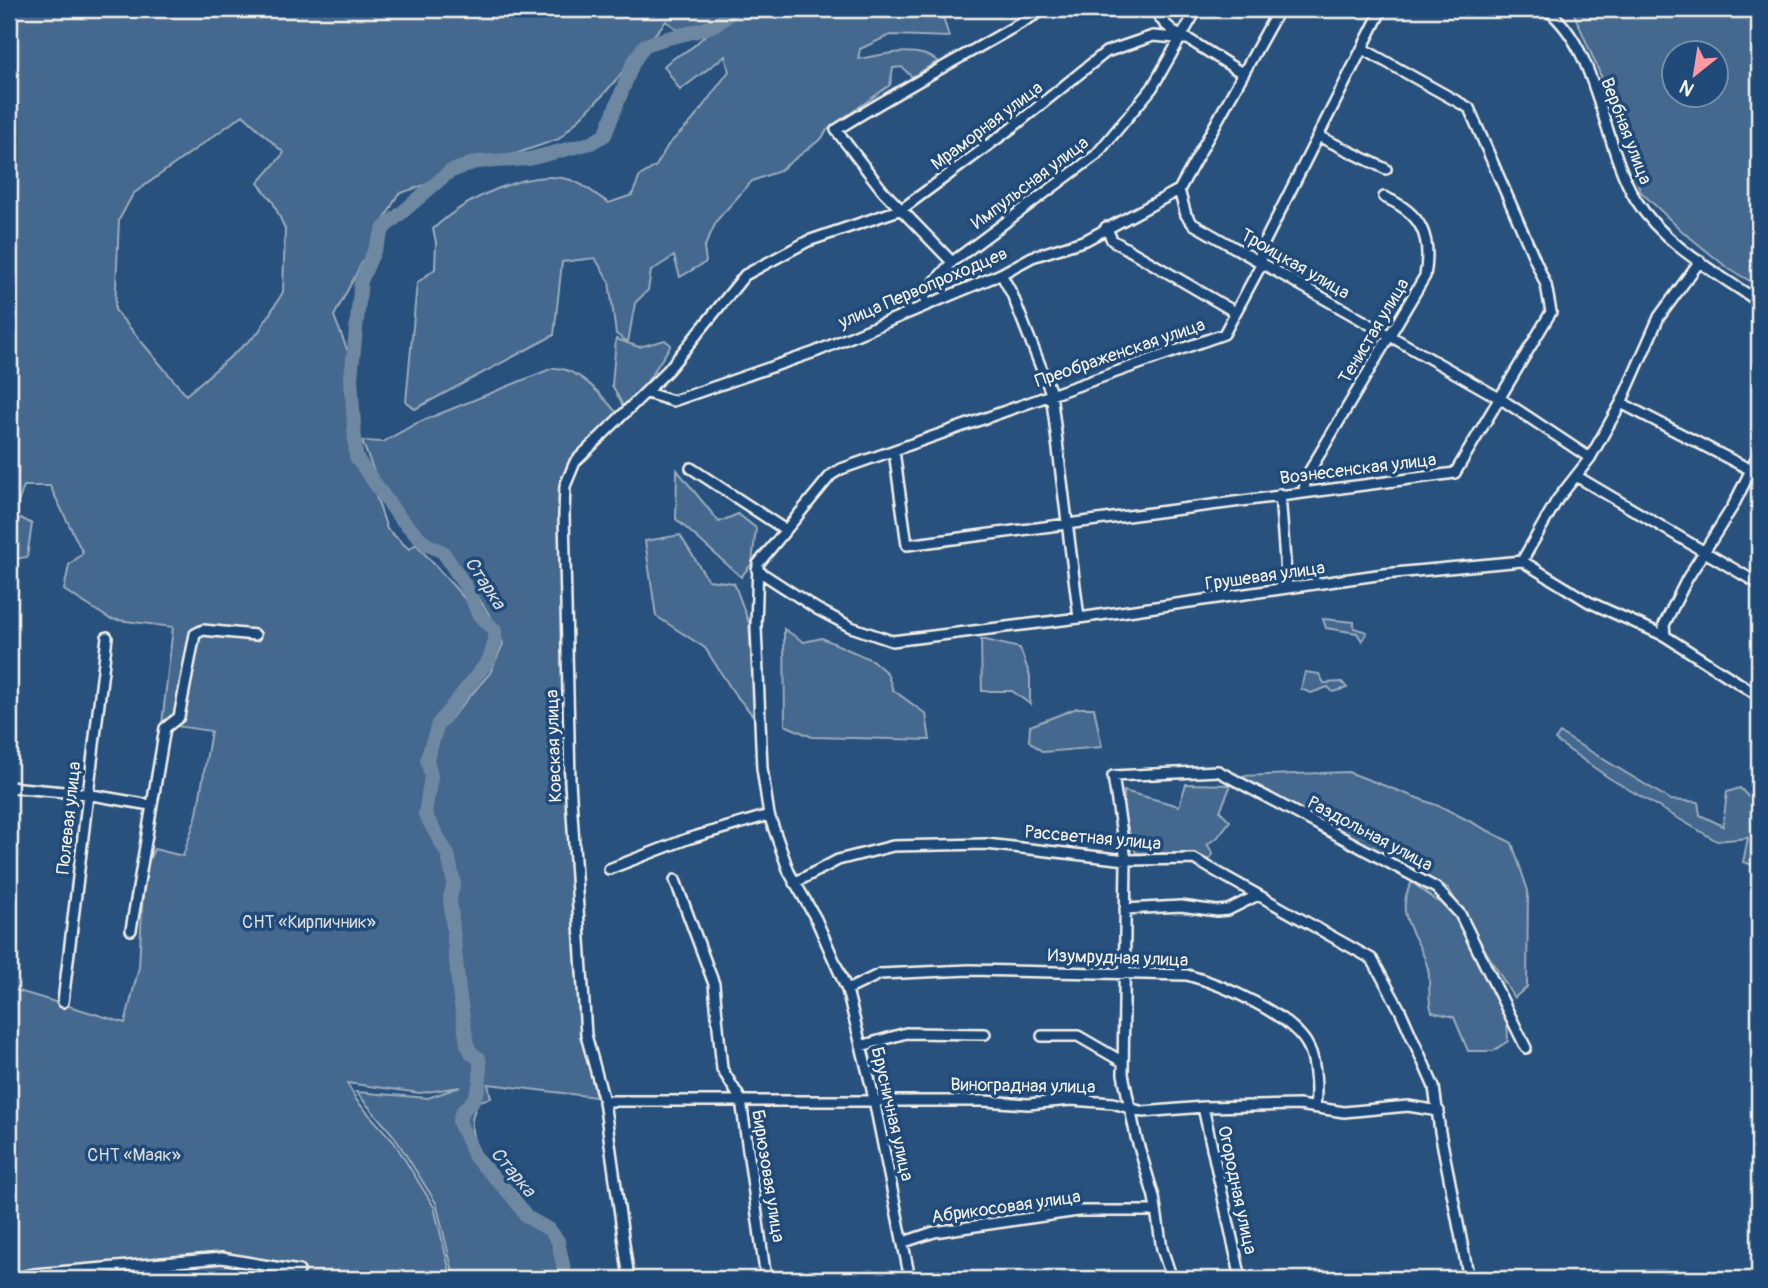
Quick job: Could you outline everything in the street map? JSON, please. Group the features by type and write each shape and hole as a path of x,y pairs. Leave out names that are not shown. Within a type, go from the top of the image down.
{"street":[{"path":"953,262 883,191 836,130 894,93 955,63 1045,9"},
{"path":"1154,9 1164,23 1180,37 1188,38 1242,73"},
{"name":"Импульсная улица","path":"926,305 924,294 953,262 1096,155 1152,88 1197,9"},
{"path":"1179,190 1279,9"},
{"name":"Преображенская улица","path":"757,570 764,552 831,475 841,468 1224,334 1262,263 1259,251 1382,9"},
{"name":"Вербная улица","path":"1546,9 1561,23 1582,59 1636,200 1663,232 1759,302"},
{"name":"Мраморная улица","path":"745,275 808,241 902,209 1013,127 1099,56 1153,36 1180,37"},
{"name":"Вознесенская улица","path":"894,451 907,545 1455,473 1551,312 1546,285 1469,108 1363,49"},
{"path":"1318,136 1386,169"},
{"name":"Троицкая улица","path":"1179,190 1186,215 1194,224 1501,399 1590,458"},
{"name":"улица Первопроходцев","path":"647,393 673,401 815,352 1001,274 1032,257 1086,240 1179,190"},
{"name":"Тенистая улица","path":"1304,491 1306,477 1425,276 1428,256 1424,229 1404,206 1384,197"},
{"path":"1106,228 1112,240 1235,312"},
{"path":"1700,261 1659,317 1621,403 1590,458 1557,500 1522,561 1589,602 1665,636 1759,696"},
{"path":"1001,274 1012,294 1051,393 1079,618"},
{"name":"Ковская улица","path":"629,1279 604,1101 586,1035 570,781 565,486 575,462 647,393 745,275"},
{"path":"1621,403 1755,473"},
{"path":"1665,636 1666,620 1755,473 1759,452"},
{"path":"691,468 784,529"},
{"path":"1576,476 1759,584"},
{"path":"1280,494 1287,589"},
{"name":"Грушевая улица","path":"757,570 817,610 851,627 892,641 1079,618 1384,574 1522,561"},
{"name":"Брусничная улица","path":"757,570 755,614 762,768 769,815 794,883 834,957 847,990 874,1101 910,1279"},
{"path":"131,930 165,728 179,718 197,632 255,635"},
{"name":"Полевая улица","path":"63,1002 107,637"},
{"name":"Раздольная улица","path":"1126,860 1113,776 1218,771 1436,888 1460,914 1525,1048"},
{"path":"9,787 86,794 150,805"},
{"path":"608,869 687,839 769,815"},
{"name":"Рассветная улица","path":"794,883 838,860 893,846 986,844 1126,860 1194,859 1372,959 1430,1075 1469,1279"},
{"path":"1126,860 1123,1062 1162,1249 1172,1279"},
{"name":"Бирюзовая улица","path":"675,880 714,984 722,1069 741,1100 766,1279"},
{"path":"1125,909 1181,906 1228,910 1258,895"},
{"name":"Изумрудная улица","path":"847,990 880,974 969,970 1186,975 1214,982 1286,1022 1301,1035 1311,1051 1315,1107"},
{"path":"861,1046 906,1033 985,1034"},
{"path":"1042,1036 1078,1036 1123,1062"},
{"name":"Виноградная улица","path":"604,1101 1028,1104 1071,1100 1113,1103 1143,1112 1203,1107 1315,1107 1344,1112 1408,1106 1439,1111"},
{"name":"Огородная улица","path":"1203,1107 1241,1279"},
{"name":"Абрикосовая улица","path":"904,1242 934,1232 1077,1211 1156,1211"},
{"path":"9,1279 34,1274 222,1258 299,1271"}],"green space":[{"path":"9,9 733,9 718,22 684,34 666,21 603,95 559,139 398,194 334,316 352,362 356,436 387,529 409,549 416,544 466,600 470,594 478,614 495,630 487,663 435,733 428,753 431,784 427,810 433,777 429,759 431,747 438,733 490,673 503,644 494,622 446,549 428,541 381,489 362,441 383,442 417,423 553,368 563,369 581,377 618,414 573,459 562,487 582,1034 596,1097 488,1084 491,1098 479,1101 473,1115 472,1128 480,1153 518,1196 515,1204 524,1215 553,1236 560,1254 564,1279 444,1279 454,1276 436,1203 394,1136 356,1092 428,1098 460,1087 420,1093 347,1083 357,1101 394,1142 434,1207 451,1276 434,1279 9,1279 9,988 125,1023 139,967 144,872 154,849 183,856 197,814 211,731 162,724 173,627 110,619 64,590 69,565 83,553 50,486 24,486 17,506 9,506","holes":["243,115 284,153 258,183 273,202 285,229 283,292 258,333 186,395 115,310 119,220 133,194","440,837 449,854 456,883 452,898 454,944 461,968 467,1033 459,991 459,967 453,944 450,898 454,883"]},
{"path":"745,9 947,9 943,17 949,37 890,35 860,49 858,59 909,52 920,53 938,61 912,77 902,67 893,68 890,85 826,131 822,138 779,171 752,181 717,220 704,248 706,262 680,277 674,256 651,271 648,290 635,303 628,342 616,334 609,281 595,258 562,262 554,335 415,409 406,402 417,283 435,269 436,242 433,229 479,197 517,182 536,178 571,180 609,203 632,195 640,176 656,166 668,145 692,121 729,71 725,56 680,90 664,66 712,30 732,19 734,12"},
{"path":"1572,9 1759,9 1759,286 1729,269 1682,231 1640,191 1622,125"},
{"path":"616,339 639,347 665,340 671,345 641,391 623,406 612,385"},
{"path":"677,470 719,522 738,514 756,528 752,563 741,577 676,519"},
{"path":"21,518 32,524 27,557 9,560 9,523"},
{"path":"680,535 708,580 734,583 749,623 755,718 734,693 705,648 656,616 645,541"},
{"path":"1323,619 1354,622 1354,628 1367,632 1362,641 1357,633 1326,628"},
{"path":"784,629 804,642 822,638 872,660 887,673 893,690 926,714 930,740 812,737 785,725"},
{"path":"981,639 1020,648 1030,676 1030,704 1012,691 982,691"},
{"path":"1305,672 1319,674 1324,683 1342,682 1347,688 1333,692 1328,687 1311,693 1301,689"},
{"path":"1077,708 1094,708 1102,747 1043,752 1029,741 1030,726"},
{"path":"1560,733 1671,800 1698,802 1700,815 1723,826 1727,792 1740,788 1759,808 1759,867 1743,862 1748,838 1717,841 1609,778 1555,740"},
{"path":"1348,772 1444,808 1512,843 1528,891 1527,987 1514,998 1448,888 1239,776"},
{"path":"1186,784 1231,785 1220,811 1230,821 1217,838 1207,844 1213,853 1209,861 1193,853 1136,853 1124,815 1124,791 1179,806"},
{"path":"1412,882 1435,900 1452,907 1507,1015 1508,1041 1493,1051 1468,1051 1454,1017 1432,1012 1428,969 1406,916 1406,894"}],"waterway":[{"name":"Старка","path":"566,1279 558,1241 550,1230 527,1217 512,1196 475,1157 459,1122 461,1114 478,1089 480,1062 467,1044 450,898 454,883 448,855 425,814 431,776 427,759 438,724 489,660 495,641 495,630 478,614 470,594 443,552 426,544 399,517 356,457 351,378 361,281 384,228 449,172 476,162 529,159 591,143 605,135 633,63 644,46 704,29 725,18 733,9"}],"park label":[{"name":"СНТ «Кирпичник»","path":"309,922"},
{"name":"СНТ «Маяк»","path":"134,1155"}]}
